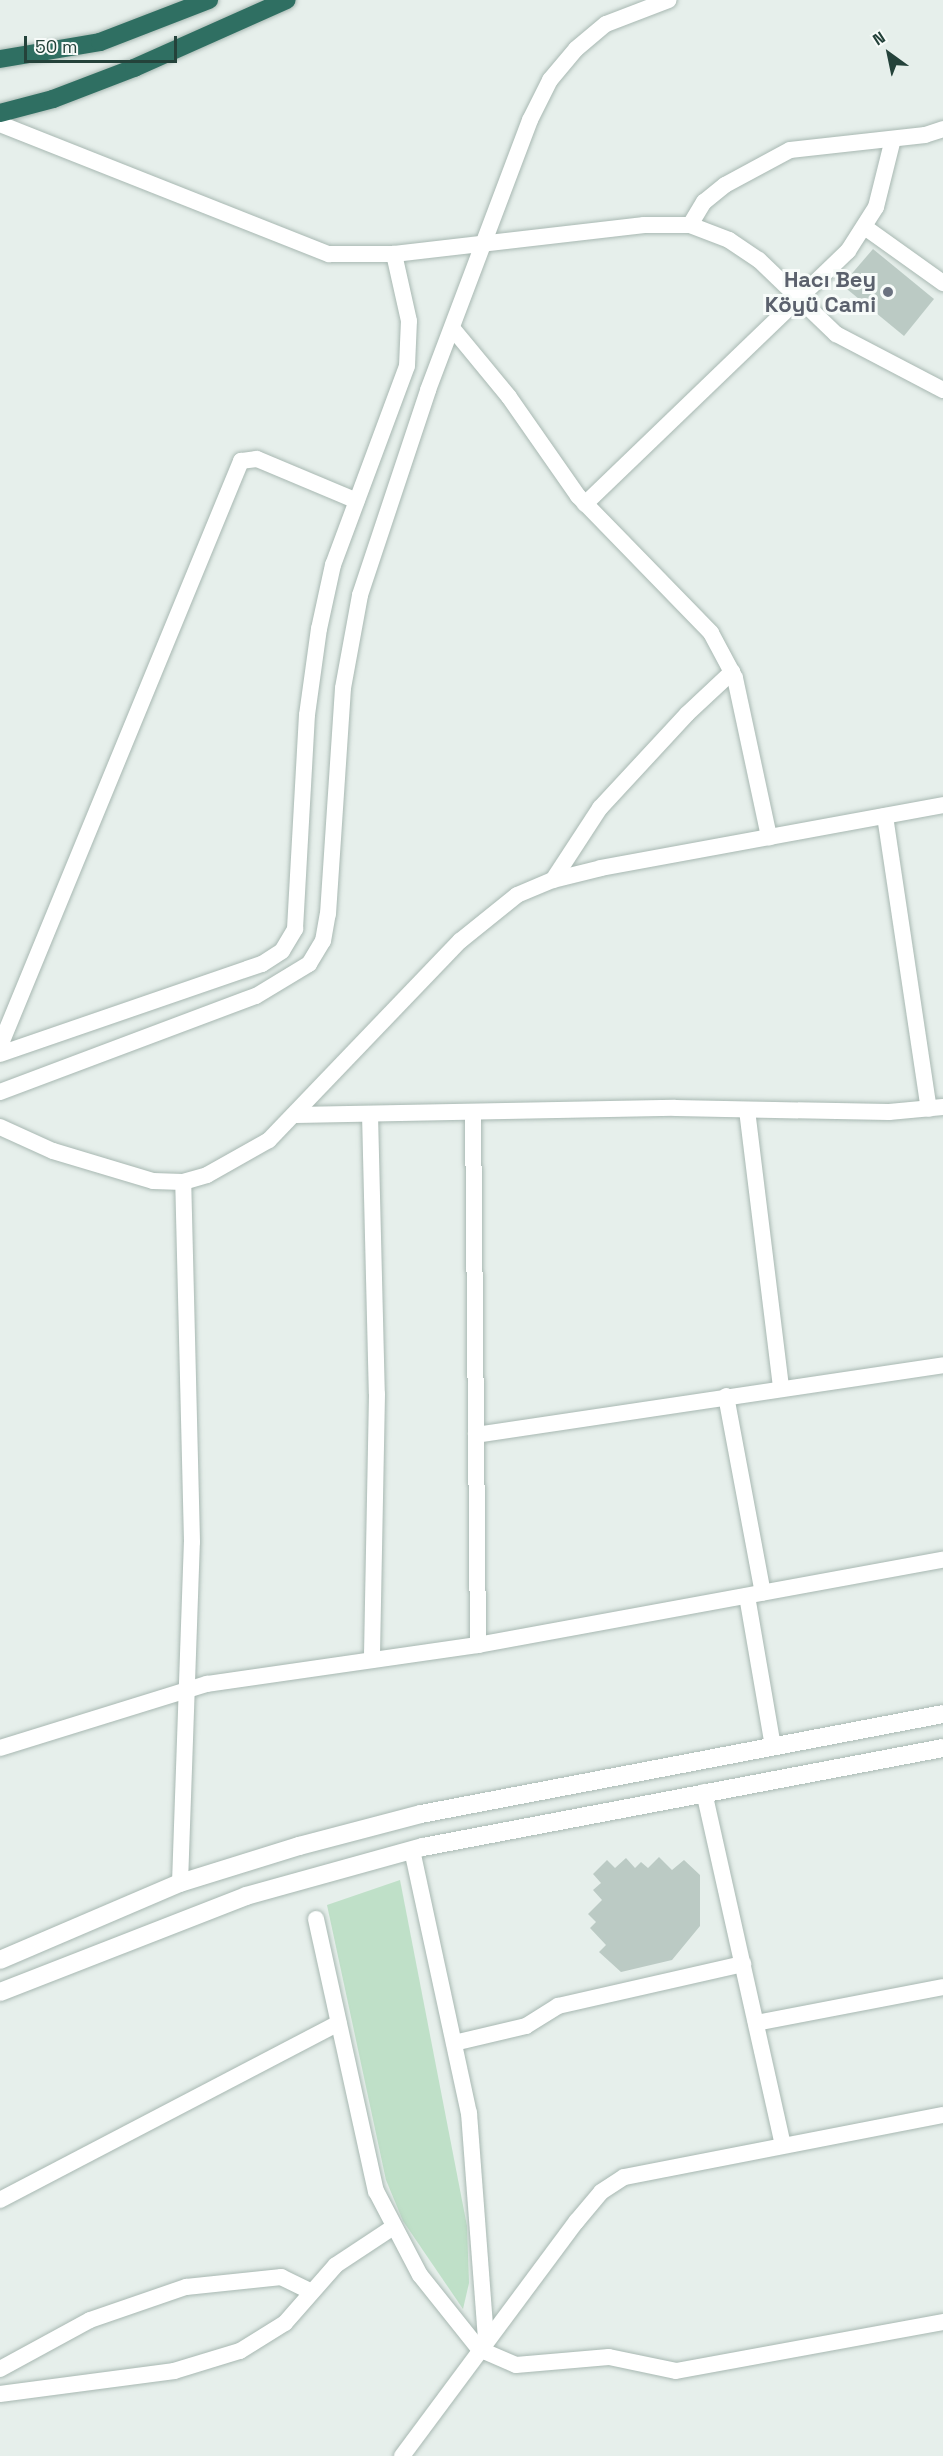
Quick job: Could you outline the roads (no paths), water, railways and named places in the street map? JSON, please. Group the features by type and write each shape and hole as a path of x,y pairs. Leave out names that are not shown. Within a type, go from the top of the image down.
{"highway":[{"path":"0,59 100,42 209,0"},
{"path":"0,113 52,99 123,72 287,0"}],"main road":[{"path":"0,1960 180,1883 299,1846 421,1815 943,1714"},
{"path":"0,1992 246,1896 412,1850 704,1792 943,1748"}],"street":[{"path":"0,1092 256,996 309,964 323,941 328,914 343,688 369,557 530,120 550,80 576,49 606,24 669,0"},
{"path":"0,124 319,250 394,254 487,241 690,225 729,240 759,260 836,334 943,390"},
{"path":"690,225 704,202 725,185 790,150 893,139 943,129"},
{"path":"585,504 799,299 866,228 887,172 893,139"},
{"path":"866,228 943,283"},
{"path":"0,1054 262,964 282,951 295,930 307,715 319,629 333,565 407,366 409,321 394,254"},
{"path":"453,329 509,397 585,504 698,615 732,672 769,837"},
{"path":"0,1046 241,461 257,459 357,501"},
{"path":"553,880 600,808 678,722 732,672"},
{"path":"0,1127 53,1151 126,1174 183,1182 236,1161 296,1115 483,918 553,880 943,805"},
{"path":"296,1115 936,1108 885,816"},
{"path":"747,1110 781,1388"},
{"path":"473,1112 477,1645"},
{"path":"370,1114 377,1394 372,1660"},
{"path":"180,1883 192,1542 183,1182"},
{"path":"476,1435 943,1365"},
{"path":"726,1396 755,1594 773,1746"},
{"path":"0,1748 187,1689 477,1645 943,1560"},
{"path":"704,1792 783,2144"},
{"path":"412,1850 469,2113 482,2345"},
{"path":"316,1919 368,2162 393,2228 420,2276 482,2345 516,2365 609,2357 676,2371 943,2322"},
{"path":"454,2043 526,2025 558,2006 743,1964"},
{"path":"756,2023 943,1987"},
{"path":"0,2200 338,2023"},
{"path":"402,2456 482,2345 576,2222 609,2187 642,2170 943,2115"},
{"path":"0,2394 174,2371 216,2361 285,2323 310,2291 354,2252 393,2228"},
{"path":"0,2369 90,2320 186,2288 280,2277 310,2291"}],"place":[{"name":"Hacı Bey Köyü Cami","path":"888,292"}]}
